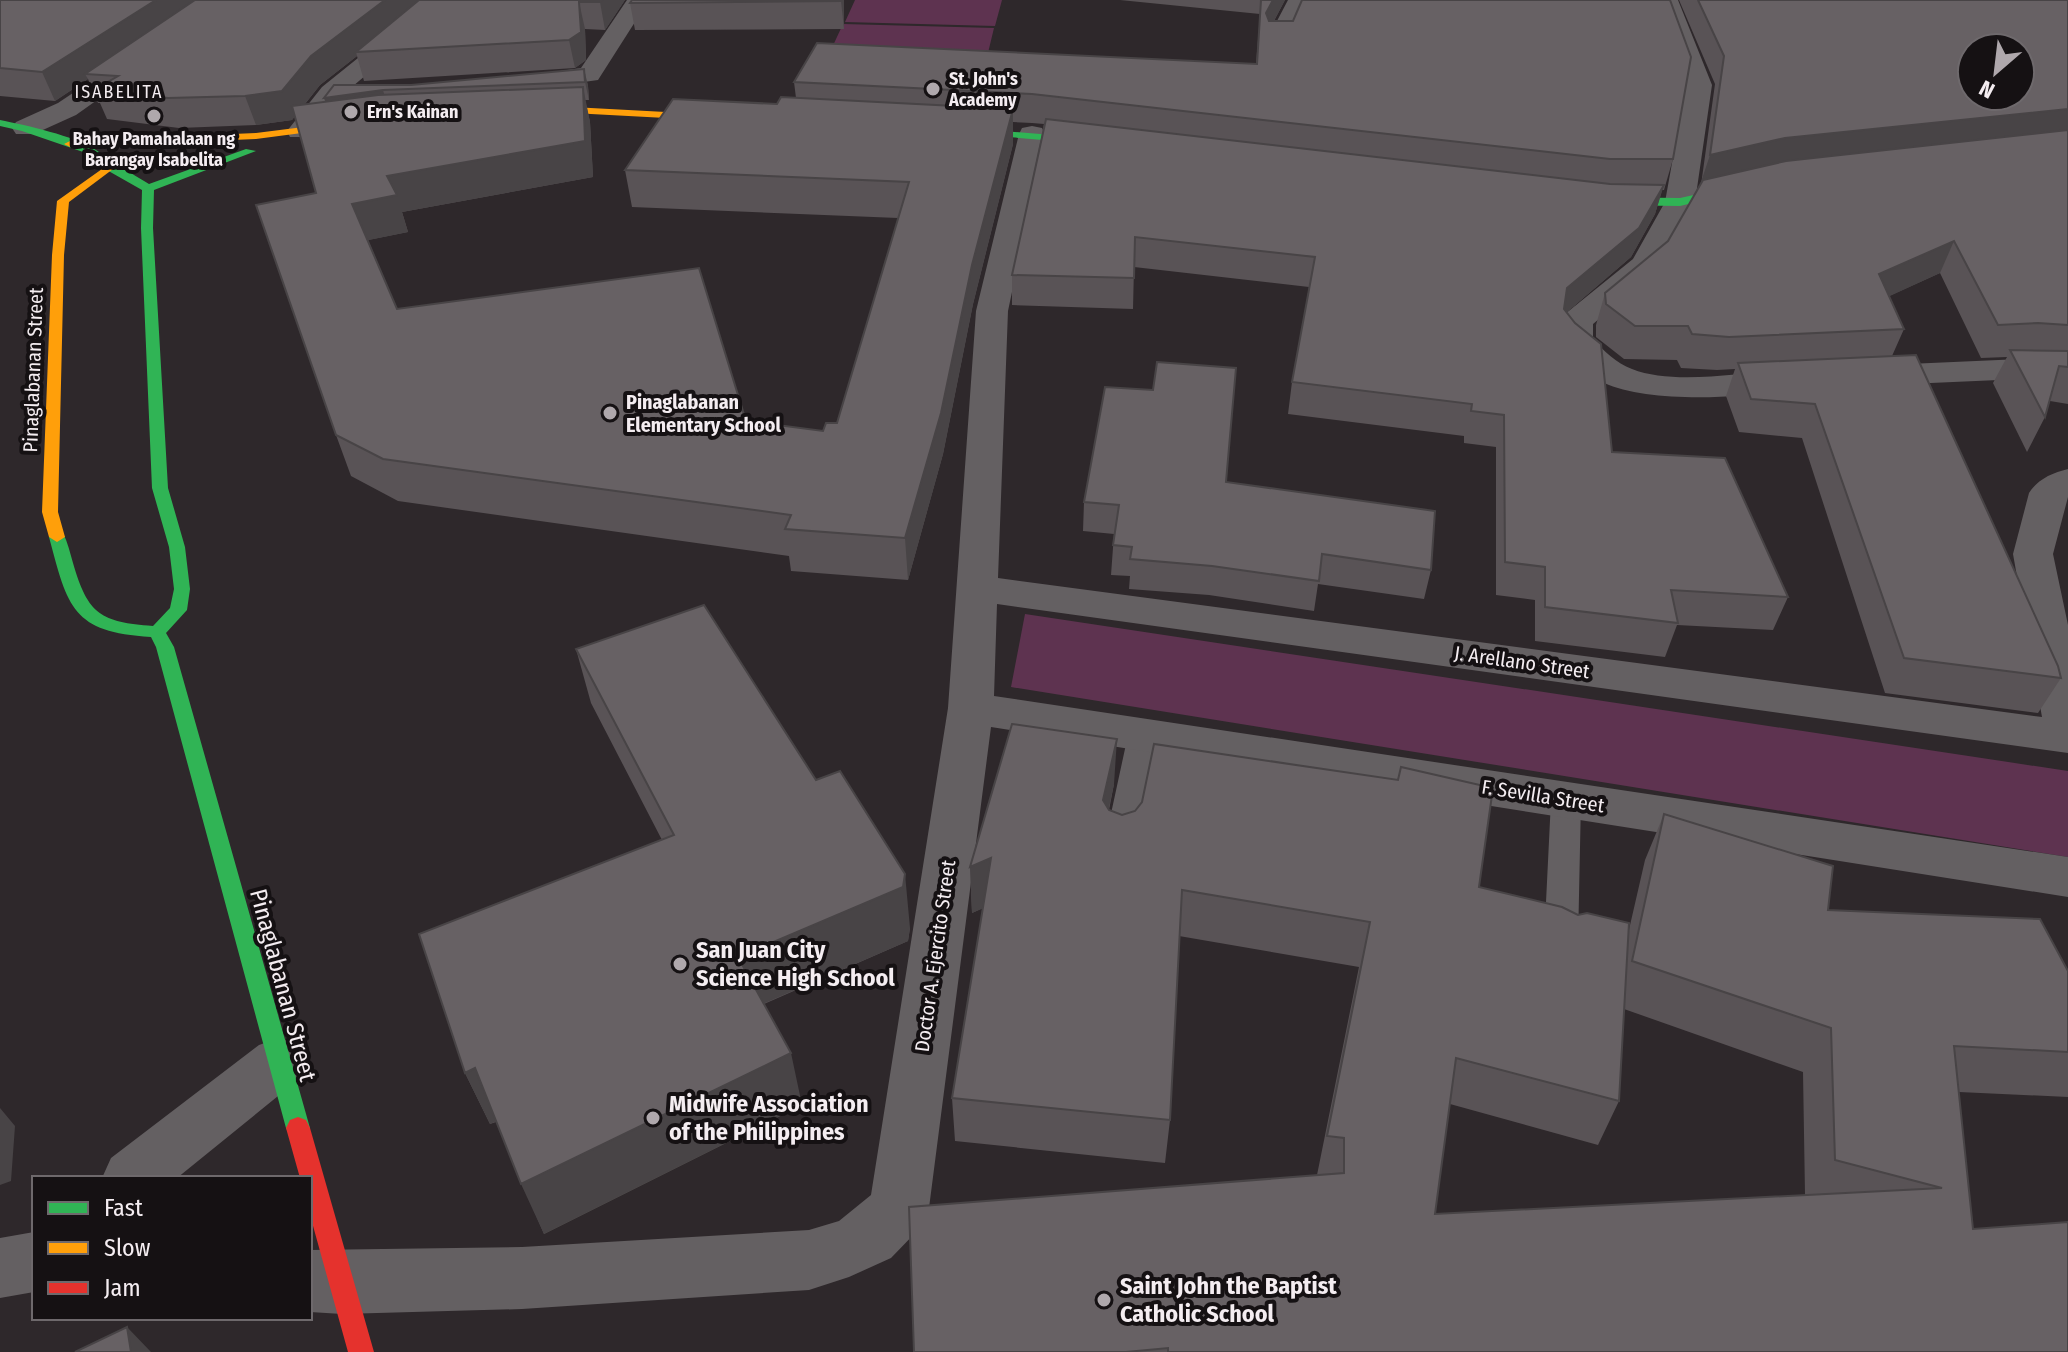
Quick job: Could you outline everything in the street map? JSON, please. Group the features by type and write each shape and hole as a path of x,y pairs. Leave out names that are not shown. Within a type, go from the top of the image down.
{"main road":[{"path":"514,111 572,110 737,119"},
{"path":"70,144 170,142 300,131 373,121"},
{"path":"12,126 90,151 109,167 148,188 300,131"},
{"path":"939,129 1032,134 1118,144"},
{"name":"Pinaglabanan Street","path":"109,167 63,201 58,255 50,512 72,587 91,618 117,628 157,632 165,647 206,802 254,961 303,1176"},
{"path":"1587,200 1680,202 1762,183"},
{"path":"148,188 147,228 160,488 177,547 182,589 178,610 157,632"},
{"name":"Pinaglabanan Street","path":"312,1216 326,1282 361,1352"}],"street":[{"path":"12,126 67,109 227,0"},
{"path":"300,131 331,92 444,0"},
{"path":"506,84 589,75 638,0"},
{"path":"1278,42 1299,0"},
{"path":"1667,0 1699,85 1680,202 1645,264 1577,321 1576,340 1595,362 1622,378 1655,386 2021,369 2068,372"},
{"path":"331,92 374,92"},
{"name":"Doctor A. Ejercito Street","path":"326,1282 522,1278 809,1260 853,1247 878,1233 899,1208 971,708 992,311 1032,134"},
{"path":"2068,480 2048,493 2033,554 2068,736"},
{"name":"J. Arellano Street","path":"975,588 2068,736"},
{"name":"F. Sevilla Street","path":"971,708 2066,880"},
{"path":"135,1176 279,1062"}],"lane":[{"path":"1120,846 1143,735"},
{"path":"1561,943 1566,800"}],"shaded area":[{"path":"855,0 1002,0 995,26 845,22"},
{"path":"843,24 994,28 987,57 830,52"},
{"path":"1025,614 2068,771 2068,857 1011,687"}],"building":[{"path":"0,0 156,0 42,72 0,68"},
{"path":"195,0 385,0 311,56 282,91 245,96 168,98 94,90 118,76 85,74"},
{"path":"419,0 602,0 579,2 581,32 569,40 356,52"},
{"path":"632,0 841,0 841,1 630,3"},
{"path":"1261,0 1273,0 1266,13 1269,21 1293,21 1302,0 1670,0 1691,57 1673,159 1610,159 1032,94 794,82 817,43 1257,64"},
{"path":"1698,0 2068,0 2068,109 1785,138 1710,155 1724,56"},
{"path":"584,69 585,82 383,90 324,98 334,85 411,85"},
{"path":"583,87 585,141 387,176 397,195 352,204 397,309 699,268 746,421 823,431 826,423 837,423 909,182 625,170 673,99 777,104 781,97 1013,109 972,265 941,413 905,538 785,529 791,515 383,459 336,435 256,205 316,193 292,106 378,95"},
{"path":"1046,119 1610,184 1664,185 1639,228 1567,288 1564,309 1575,323 1601,344 1612,452 1725,458 1788,597 1671,590 1678,623 1545,607 1545,567 1505,562 1504,415 1471,411 1472,404 1292,382 1315,257 1135,237 1134,278 1012,275"},
{"path":"2068,130 2068,325 1998,325 1954,241 1879,274 1904,329 1729,337 1692,334 1688,326 1635,326 1606,304 1605,293 1668,241 1703,180 1786,161"},
{"path":"2010,350 2068,351 2068,367 2059,366 2045,417"},
{"path":"1916,355 2061,678 1904,658 1815,404 1751,399 1738,363"},
{"path":"1157,362 1236,368 1226,482 1435,511 1431,570 1322,554 1319,581 1212,566 1130,559 1132,547 1113,545 1119,505 1084,502 1105,387 1153,390"},
{"path":"704,605 816,780 840,771 905,874 903,887 738,957 791,1053 521,1184 475,1068 465,1073 419,934 674,835 576,649"},
{"path":"1012,724 1117,739 1103,800 1109,810 1122,815 1135,811 1142,802 1154,744 1398,780 1401,767 1493,788 1479,887 1562,907 1578,915 1587,913 1629,923 1619,1101 1456,1058 1435,1214 1942,1188 1835,1160 1831,1028 1632,961 1664,814 1833,866 1828,910 2040,919 2068,971 2068,1052 1954,1046 1973,1229 2068,1222 2068,1352 1168,1352 1168,1348 1126,1352 914,1352 909,1207 1344,1173 1344,1138 1327,1136 1370,922 1182,890 1170,1120 952,1098 991,858 970,867"},
{"path":"127,1327 131,1352 75,1352"}],"traffic: fast":[{"path":"0,123 25,128 90,151 109,167 148,188 147,228 160,488 177,547 182,589 178,610 157,632"},
{"path":"955,130 1101,142"},
{"path":"148,188 250,151"},
{"path":"1599,201 1680,202 1748,187"},
{"path":"57,537 74,591 91,617 113,627 157,632"},
{"path":"157,632 165,647 298,1128"}],"traffic: slow":[{"path":"527,111 572,110 722,118"},
{"path":"70,144 256,136 359,123"},
{"path":"57,537 50,512 58,255 63,201 109,167"}],"traffic: jam":[{"path":"298,1128 312,1176"},
{"path":"312,1178 361,1352"}],"place":[{"name":"St. John's Academy","path":"933,89"},
{"name":"Ern's Kainan","path":"351,112"},
{"name":"Bahay Pamahalaan ng Barangay Isabelita","path":"154,116"},
{"name":"Pinaglabanan Elementary School","path":"610,413"},
{"name":"San Juan City Science High School","path":"680,964"},
{"name":"Midwife Association of the Philippines","path":"653,1118"},
{"name":"Saint John the Baptist Catholic School","path":"1104,1300"}],"district":[{"name":"ISABELITA","path":"119,92"}]}
